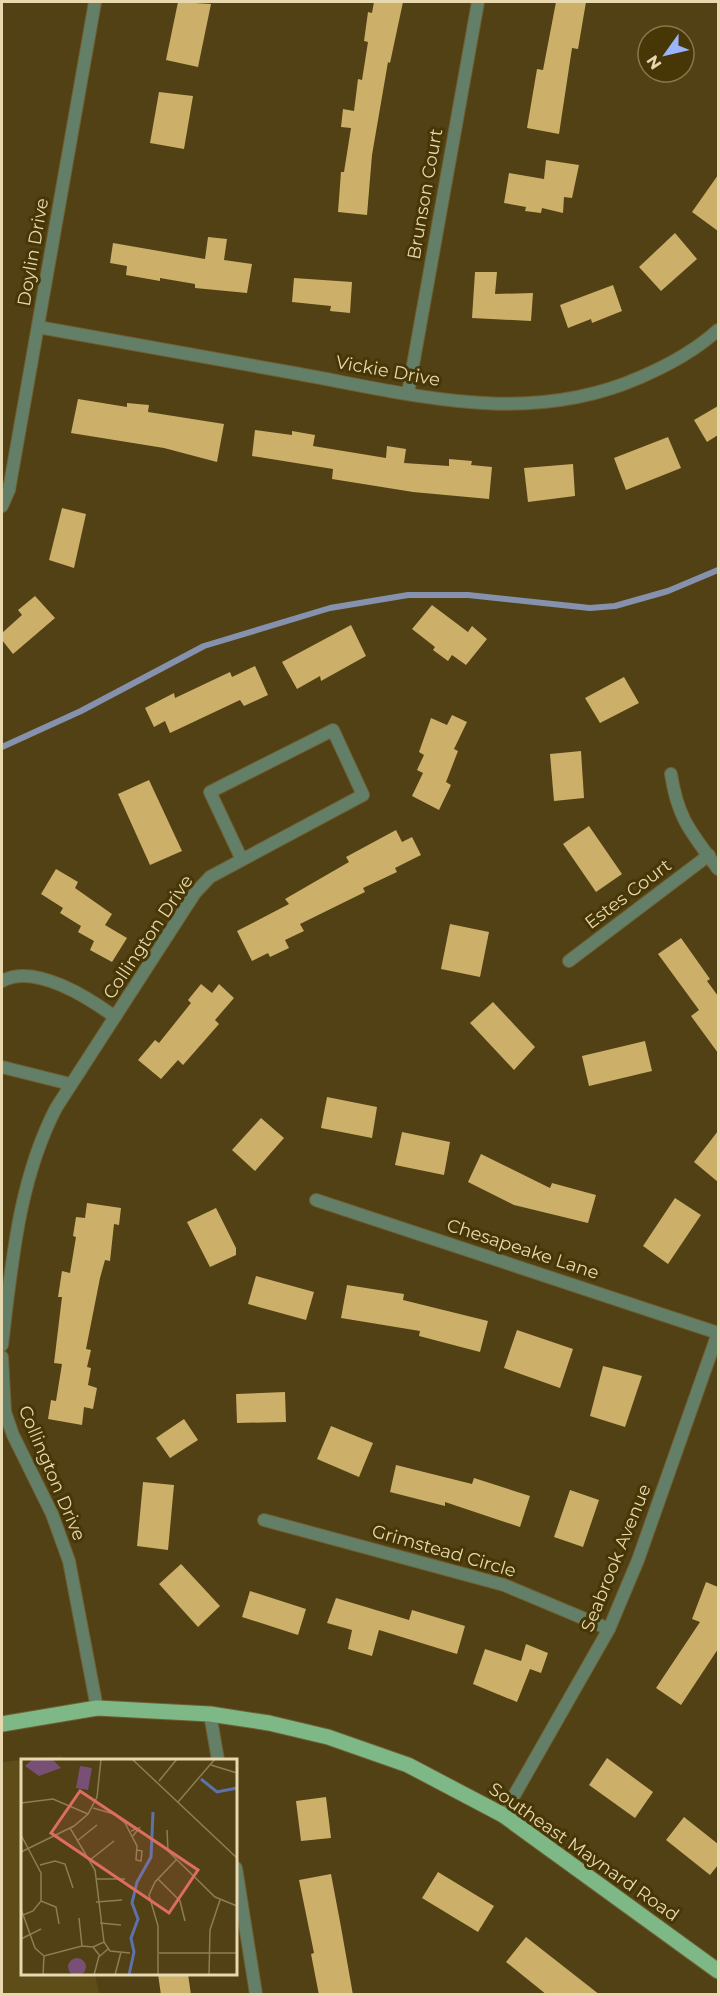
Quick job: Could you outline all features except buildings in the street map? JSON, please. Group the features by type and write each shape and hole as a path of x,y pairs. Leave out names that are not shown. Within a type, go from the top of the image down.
{"main road":[{"name":"Southeast Maynard Road","path":"2,1724 97,1708 210,1714 269,1723 328,1737 408,1765 503,1815 718,1971"}],"street":[{"name":"Doylin Drive","path":"2,506 9,490 95,2"},
{"name":"Brunson Court","path":"408,393 478,2"},
{"name":"Vickie Drive","path":"38,327 408,393 503,406 573,399 605,391 663,368 688,353 718,330"},
{"name":"Collington Drive","path":"2,1345 19,1215 39,1141 70,1084 195,893 210,878 363,795 333,730 210,792 242,860"},
{"path":"671,774 675,803 684,824 718,868"},
{"name":"Estes Court","path":"569,961 709,855"},
{"name":"Collington Drive","path":"2,981 28,977 58,984 89,998 115,1017"},
{"path":"2,1067 70,1084"},
{"name":"Chesapeake Lane","path":"316,1200 718,1333"},
{"name":"Seabrook Avenue","path":"503,1815 609,1629 642,1549 718,1333"},
{"name":"Collington Drive","path":"2,1356 5,1412 13,1435 52,1514 69,1561 97,1708"},
{"name":"Grimstead Circle","path":"264,1521 504,1585 609,1629"},
{"path":"210,1714 218,1759"},
{"path":"237,1874 256,1995"}],"shaded area":[{"path":"62,1756 62,1759 32,1759"},
{"path":"21,1760 21,1975 95,1975 99,1994 2,1994 2,1762"}],"waterway":[{"path":"2,747 81,711 204,646 330,608 408,595 468,595 590,608 615,606 668,591 718,570"}]}
